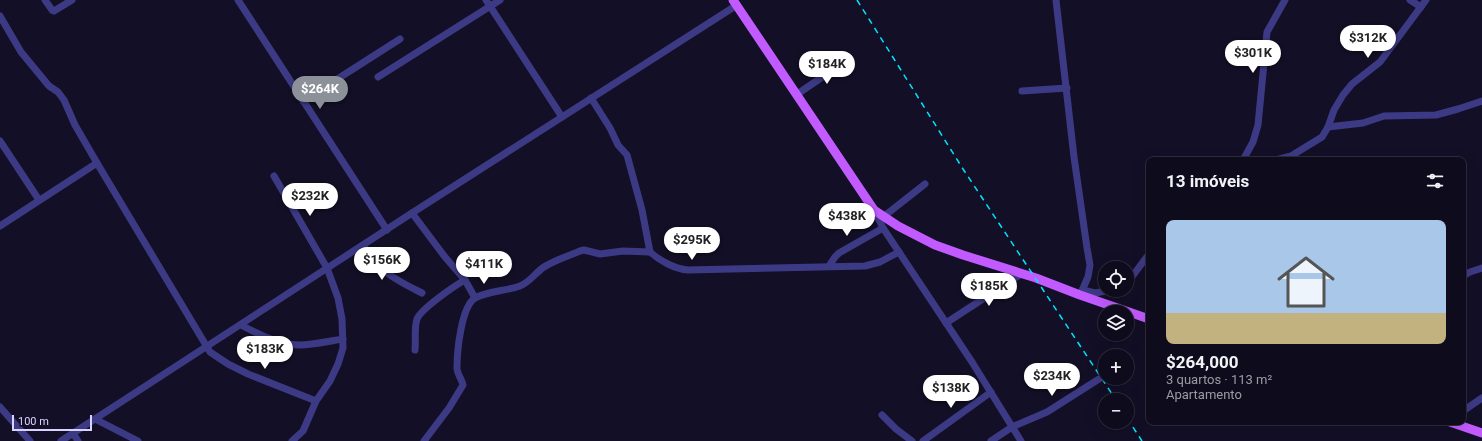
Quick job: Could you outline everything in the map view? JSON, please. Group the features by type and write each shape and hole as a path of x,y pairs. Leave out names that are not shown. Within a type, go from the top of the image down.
{"main road":[{"path":"735,3 874,210 883,217 917,237 963,256 1081,292 1146,318"},
{"path":"1459,425 1482,433"}],"street":[{"path":"45,0 54,11 72,0"},
{"path":"238,0 387,230"},
{"path":"378,77 488,3 500,0"},
{"path":"1056,0 1077,180 1086,248 1090,265 1088,277 1081,292 1098,292"},
{"path":"1245,157 1253,142 1258,125 1267,32 1285,0"},
{"path":"1410,0 1421,7"},
{"path":"1286,157 1322,137 1328,127 1334,110 1352,84 1380,62 1426,0"},
{"path":"488,3 562,117"},
{"path":"61,441 562,117 735,3"},
{"path":"0,16 21,52 49,86 58,92 64,100 75,125 207,346 215,356 248,374 316,401"},
{"path":"303,101 400,39"},
{"path":"796,95 847,60"},
{"path":"1022,91 1067,88"},
{"path":"591,98 610,128 618,145 627,155 642,210 650,252"},
{"path":"1328,127 1363,123 1384,116 1436,115 1458,110 1482,101"},
{"path":"0,141 39,200"},
{"path":"0,226 97,162"},
{"path":"274,176 327,268 338,298 342,319 343,348 338,364 330,380 316,401 303,431 292,441"},
{"path":"883,217 925,184"},
{"path":"874,210 883,228 991,392 1021,441"},
{"path":"412,213 445,257 465,280 475,298"},
{"path":"829,266 839,252 883,228"},
{"path":"363,245 380,267 400,282 422,293"},
{"path":"424,441 449,408 462,385 457,370 461,333 466,310 472,301 475,298 487,294 519,286 531,279 546,266 580,251 584,250 600,254 650,252 664,262 681,270 865,266 880,262 899,252"},
{"path":"1134,274 1146,258"},
{"path":"1466,274 1482,268"},
{"path":"946,323 1021,274"},
{"path":"415,350 416,322 420,314 449,289 465,280"},
{"path":"241,324 257,334 283,343 298,345 343,339"},
{"path":"991,441 1012,427 1047,412 1098,380"},
{"path":"923,441 991,392"},
{"path":"1466,409 1482,398"},
{"path":"0,407 30,441"},
{"path":"882,415 896,429 912,441"},
{"path":"95,419 138,441"},
{"path":"73,433 78,441"}],"railway":[{"path":"857,0 963,169 1111,393"},
{"path":"1134,429 1142,441"}]}
